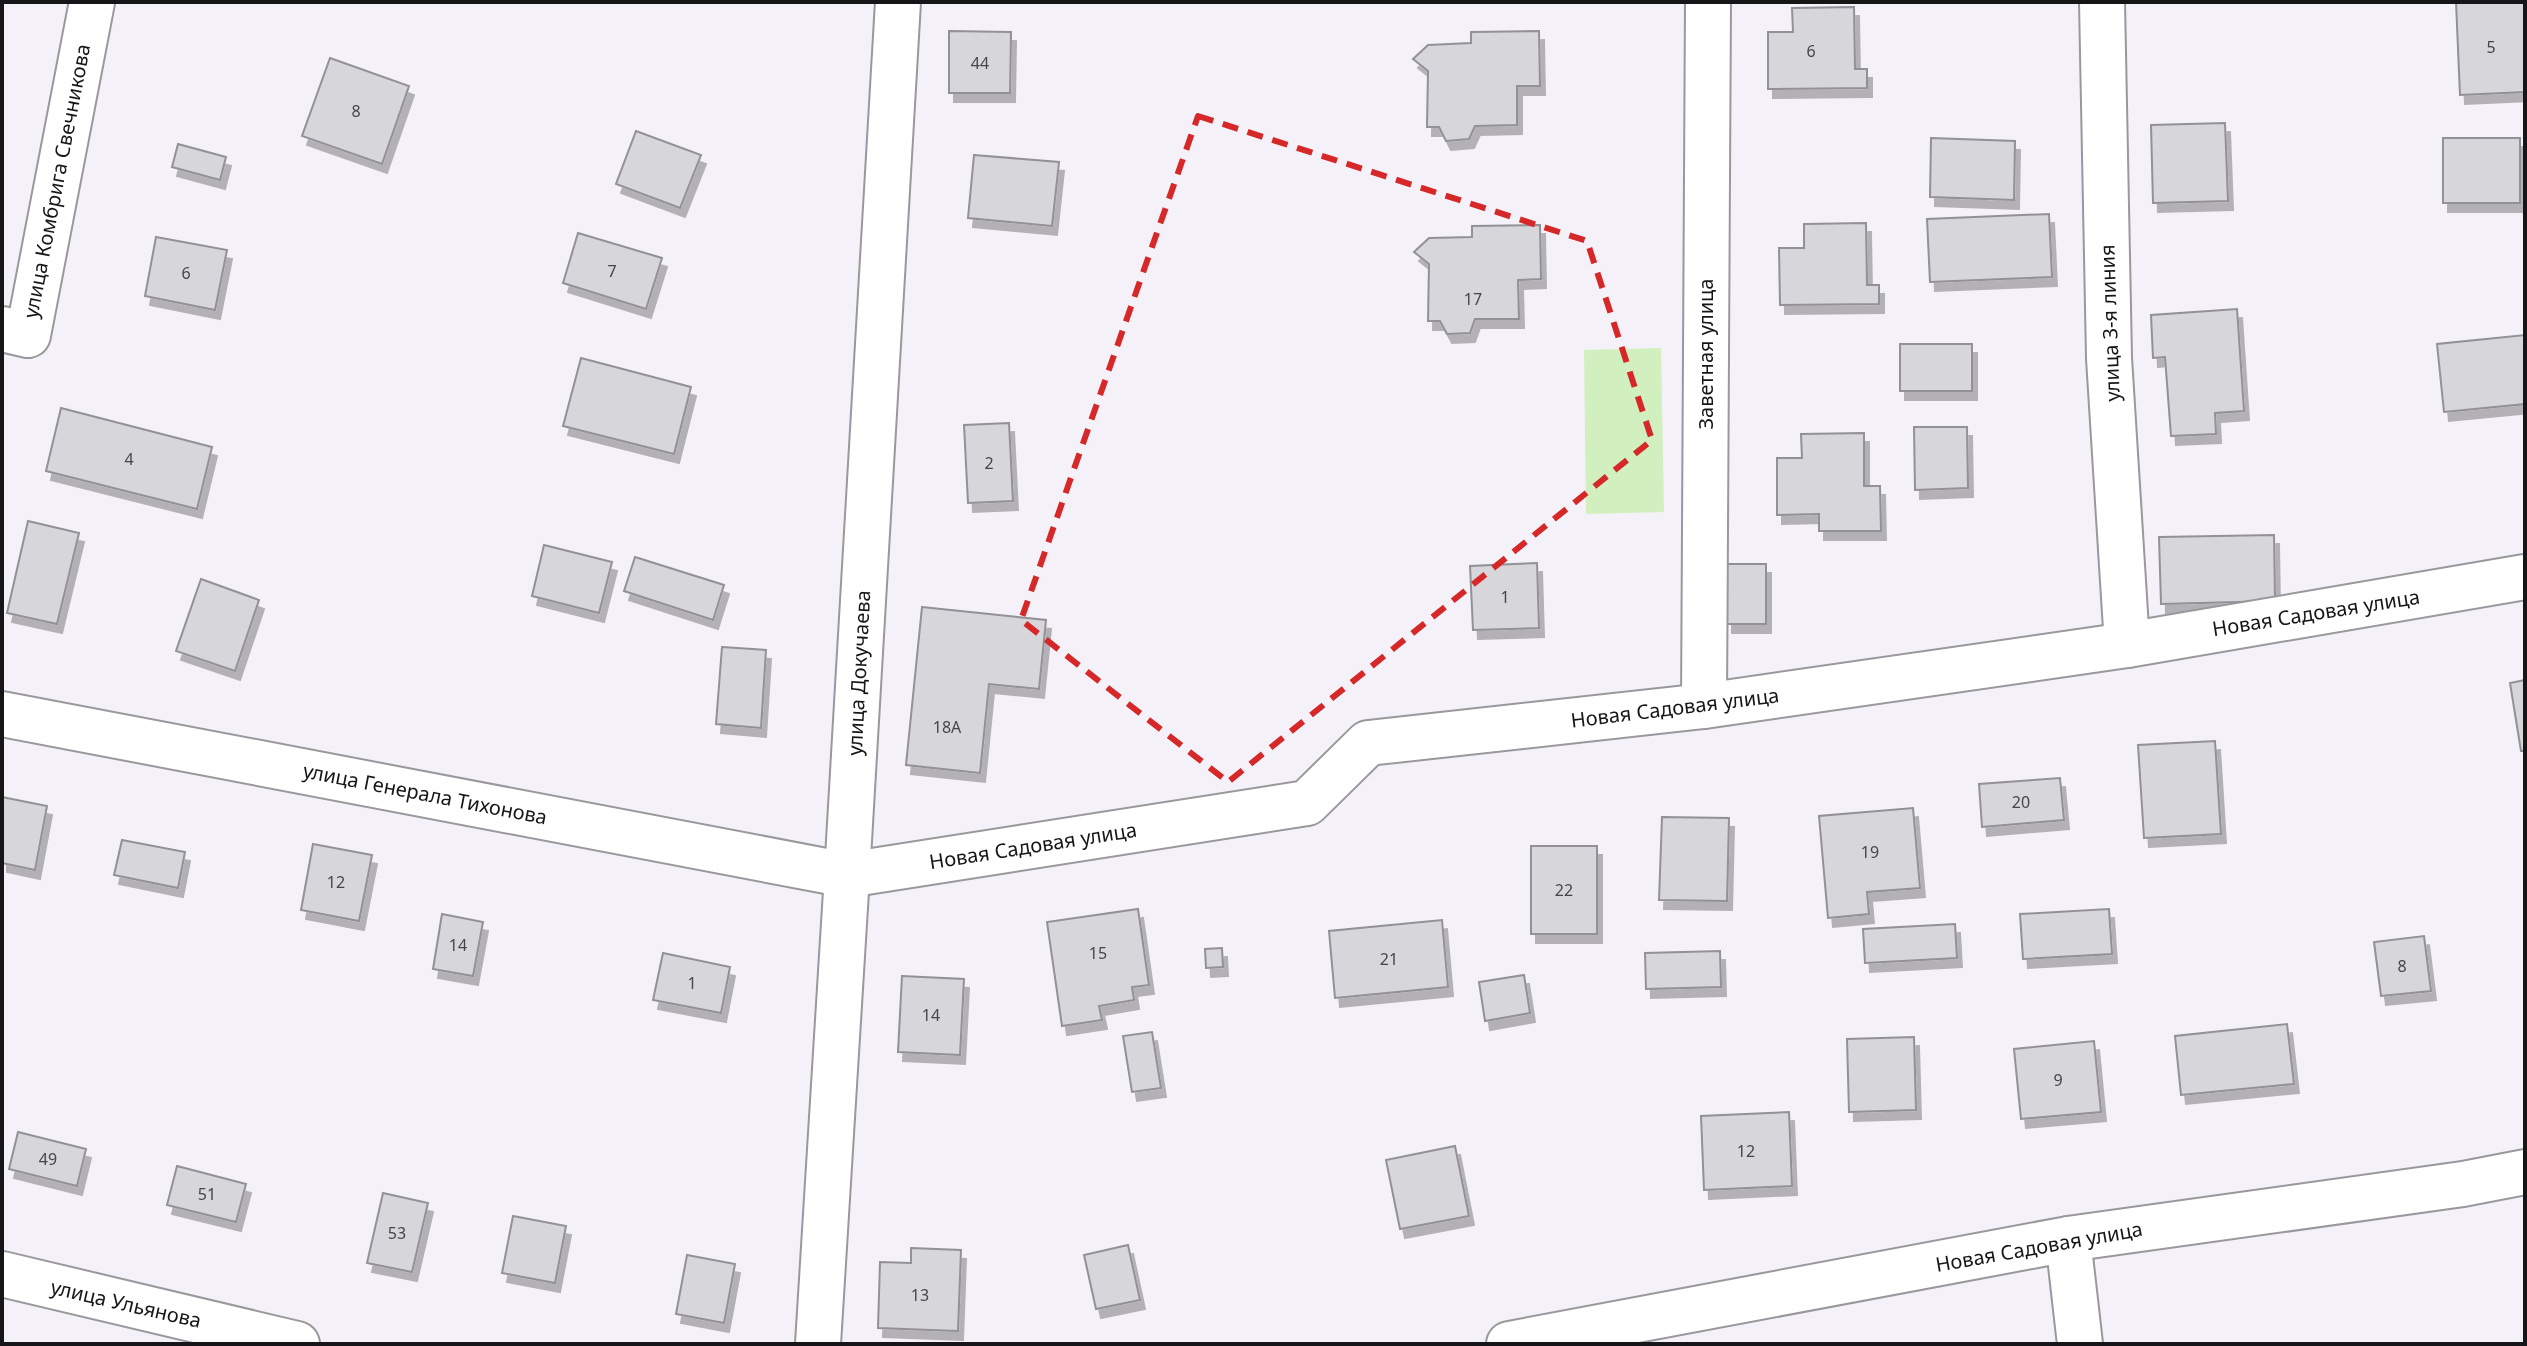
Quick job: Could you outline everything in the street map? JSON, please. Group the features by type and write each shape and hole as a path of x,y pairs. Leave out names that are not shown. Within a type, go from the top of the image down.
{"street":[{"name":"улица Комбрига Свечникова","path":"2,329 28,335 92,2"},
{"name":"улица Докучаева","path":"818,1344 898,2"},
{"name":"Заветная улица","path":"1704,706 1708,2"},
{"name":"улица 3-я линия","path":"2102,2 2109,358 2127,645"},
{"name":"Новая Садовая улица","path":"847,875 1307,803 1368,743 1704,706 2127,645 2525,577"},
{"name":"улица Генерала Тихонова","path":"2,714 847,875"},
{"name":"Новая Садовая улица","path":"1509,1344 1587,1337 2068,1239 2463,1184 2525,1172"},
{"path":"2068,1239 2080,1344"},
{"name":"улица Ульянова","path":"2,1274 297,1344"}],"highlighted area":[{"path":"1198,116 1587,241 1652,440 1228,782 1021,620"}],"green space":[{"path":"1661,348 1664,512 1586,514 1584,350"}],"building":[{"path":"2456,2 2525,2 2525,92 2460,95"},
{"path":"1854,7 1855,69 1867,69 1867,88 1768,89 1768,32 1793,32 1792,8"},
{"path":"949,31 1011,32 1010,93 949,93"},
{"path":"1539,31 1540,86 1517,86 1517,125 1475,126 1469,139 1446,141 1439,127 1427,127 1428,71 1413,59 1428,45 1471,43 1471,32"},
{"path":"330,58 409,86 382,164 302,136"},
{"path":"2225,123 2228,201 2153,203 2151,125"},
{"path":"636,131 701,155 680,208 616,184"},
{"path":"1931,138 2015,141 2014,200 1930,197"},
{"path":"2443,138 2520,138 2520,203 2443,203"},
{"path":"178,144 226,157 220,180 172,167"},
{"path":"974,155 1059,162 1052,226 968,218"},
{"path":"2049,214 2052,277 1930,282 1927,219"},
{"path":"1866,223 1867,285 1879,285 1879,304 1780,305 1779,248 1804,248 1804,224"},
{"path":"1540,225 1541,279 1518,280 1519,319 1475,319 1470,333 1447,334 1440,321 1428,321 1429,264 1414,252 1429,238 1472,237 1472,226"},
{"path":"578,233 662,258 646,309 563,283"},
{"path":"156,237 227,250 215,310 145,296"},
{"path":"2237,309 2244,411 2215,413 2216,434 2171,436 2165,357 2153,358 2151,315"},
{"path":"2525,335 2525,404 2444,412 2437,344"},
{"path":"1900,344 1972,344 1972,391 1900,391"},
{"path":"581,358 691,387 674,454 563,426"},
{"path":"61,408 212,447 197,509 46,471"},
{"path":"1009,423 1013,501 968,503 964,425"},
{"path":"1914,427 1967,427 1968,488 1915,490"},
{"path":"1864,433 1864,486 1880,486 1881,531 1819,531 1819,514 1777,515 1777,458 1802,458 1801,434"},
{"path":"28,521 79,533 57,624 7,613"},
{"path":"2274,535 2275,601 2161,604 2159,537"},
{"path":"544,545 612,562 599,613 532,596"},
{"path":"635,557 724,585 713,620 624,591"},
{"path":"1537,563 1539,628 1473,630 1470,566"},
{"path":"1727,564 1766,564 1766,624 1727,624"},
{"path":"201,579 259,600 235,671 176,651"},
{"path":"922,607 1046,620 1039,689 989,684 980,773 906,765"},
{"path":"722,647 766,650 761,728 716,724"},
{"path":"2525,680 2525,751 2521,751 2510,683"},
{"path":"2215,741 2221,834 2144,838 2138,745"},
{"path":"2060,778 2064,820 1982,827 1979,784"},
{"path":"2,797 47,806 35,870 2,863"},
{"path":"1913,808 1920,888 1867,892 1869,914 1828,918 1819,816"},
{"path":"1662,817 1729,818 1727,901 1659,900"},
{"path":"122,840 185,852 178,888 114,875"},
{"path":"313,844 372,855 359,921 301,910"},
{"path":"1531,846 1597,846 1597,934 1531,934"},
{"path":"1138,909 1149,985 1132,987 1134,1000 1099,1006 1102,1020 1062,1026 1047,922"},
{"path":"2109,909 2112,954 2023,959 2020,914"},
{"path":"442,914 483,922 473,976 433,969"},
{"path":"1442,920 1448,987 1335,998 1329,931"},
{"path":"1955,924 1957,958 1865,963 1863,929"},
{"path":"2424,936 2431,991 2381,996 2374,942"},
{"path":"1222,948 1223,967 1206,968 1205,949"},
{"path":"1720,951 1721,987 1646,989 1645,953"},
{"path":"663,953 730,967 721,1013 653,1000"},
{"path":"1524,975 1530,1013 1485,1021 1479,982"},
{"path":"902,976 964,979 960,1055 898,1052"},
{"path":"2287,1024 2294,1084 2181,1095 2175,1036"},
{"path":"1152,1032 1161,1088 1132,1092 1123,1036"},
{"path":"1914,1037 1916,1110 1849,1112 1847,1039"},
{"path":"2094,1041 2101,1112 2021,1119 2014,1049"},
{"path":"1789,1112 1792,1186 1704,1190 1701,1116"},
{"path":"18,1132 86,1149 77,1186 9,1169"},
{"path":"1455,1146 1469,1216 1400,1229 1386,1160"},
{"path":"177,1166 246,1184 236,1222 167,1205"},
{"path":"383,1193 428,1203 412,1272 367,1263"},
{"path":"513,1216 566,1226 555,1283 502,1273"},
{"path":"1128,1245 1140,1300 1096,1309 1084,1255"},
{"path":"911,1248 961,1250 958,1331 878,1328 880,1262 911,1263"},
{"path":"687,1255 735,1264 724,1323 676,1314"}]}
